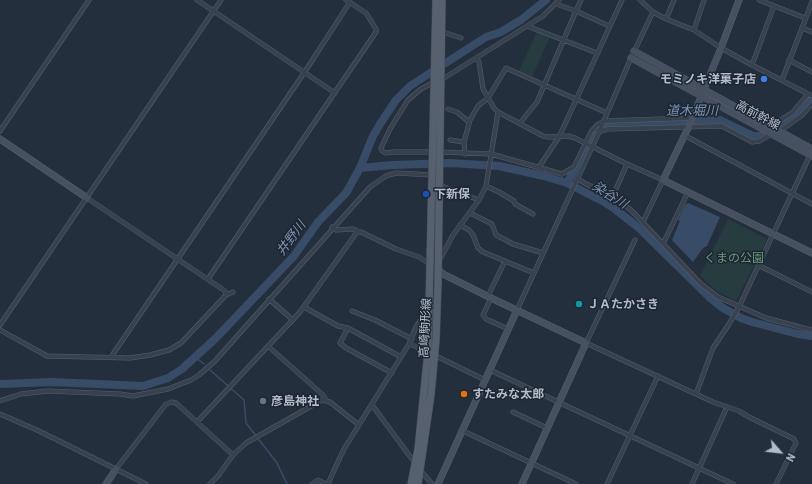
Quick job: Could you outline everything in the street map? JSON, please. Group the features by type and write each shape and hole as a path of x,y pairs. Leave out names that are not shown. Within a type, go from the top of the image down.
{"main road":[{"path":"436,0 438,32"},
{"path":"434,173 436,153 438,32 442,0"},
{"name":"高崎駒形線","path":"418,484 421,472 431,395 434,355 438,266 438,185 434,173"},
{"name":"高崎駒形線","path":"411,484 418,449 428,351 434,173"}],"street":[{"path":"0,131 89,0"},
{"path":"197,0 335,93"},
{"path":"0,325 221,0"},
{"path":"520,123 537,102 581,0"},
{"path":"540,167 559,136 622,0"},
{"path":"641,0 653,12 694,30 752,65 810,95 792,113 771,126"},
{"path":"666,19 674,0"},
{"path":"694,30 704,0"},
{"path":"643,222 664,180 722,48 738,0"},
{"path":"759,0 805,18"},
{"path":"111,357 304,73 348,1 366,13 376,29 376,32 208,279"},
{"path":"609,26 559,5 558,2 543,16 485,52 477,59 421,89 408,100 390,129 381,148 382,151 386,153 491,155 562,174 574,167 599,132 634,51 653,12"},
{"path":"782,80 812,2"},
{"path":"752,65 774,6"},
{"path":"527,26 597,53"},
{"path":"802,28 812,32"},
{"path":"438,32 461,38"},
{"name":"高前幹線","path":"634,51 780,131 811,154"},
{"name":"高前幹線","path":"631,58 811,154"},
{"path":"477,59 479,62 484,89 494,108 498,112 543,136 568,136 589,145 812,253"},
{"path":"789,60 812,72"},
{"path":"465,154 464,142 469,122 478,106 488,98 506,68 607,113"},
{"path":"780,131 801,116 812,104"},
{"path":"448,109 457,112 469,122"},
{"path":"438,266 460,225 479,200 486,186 498,112"},
{"path":"438,484 461,430 570,195 594,128 604,121 691,119"},
{"path":"599,132 608,129 722,126 752,142 760,141 771,134"},
{"path":"684,135 812,204"},
{"path":"0,139 208,279 225,291 226,295"},
{"path":"450,140 464,142"},
{"path":"696,394 713,348 730,323 811,154"},
{"path":"612,198 627,164"},
{"path":"0,401 21,394 48,391 132,396 168,388 191,380 206,369 332,227 370,187 386,176 396,173 434,173"},
{"path":"576,180 620,202 643,222 700,283 718,297 766,318 812,330"},
{"path":"438,185 479,200"},
{"path":"486,186 500,192 514,201 514,204 532,214"},
{"path":"664,244 688,192"},
{"path":"470,212 492,224 496,235 513,244 543,253"},
{"path":"460,225 469,230 473,235 478,248 483,252 534,273"},
{"path":"332,227 336,230 356,230 357,232 361,232 396,249 419,257 438,266 443,274 489,297 696,394 739,411 794,439 796,441 776,484"},
{"path":"197,422 304,307 357,232"},
{"path":"522,484 635,240"},
{"path":"505,261 489,297 483,315 486,319 508,329"},
{"path":"758,265 812,292"},
{"path":"0,330 44,355 130,358 150,356 175,347 190,334 226,295 233,292"},
{"path":"269,299 293,320"},
{"path":"304,307 338,326 348,328 401,357"},
{"path":"352,311 375,320 410,342 428,351"},
{"path":"312,484 318,480 327,484 359,425 410,342 416,327 420,322 429,320"},
{"path":"348,328 340,343 346,348 392,373"},
{"path":"268,346 323,395 326,400 359,425"},
{"path":"434,355 485,380"},
{"path":"490,370 733,484"},
{"path":"607,484 658,376"},
{"path":"210,484 218,476 233,455 246,443 322,400 326,400"},
{"path":"106,484 166,404 172,402 176,403 233,455"},
{"path":"372,406 421,472 432,484"},
{"path":"692,484 727,407"},
{"path":"513,412 547,428"},
{"path":"0,414 39,431 146,484"},
{"path":"461,430 576,484"}],"green space":[{"path":"537,32 550,37 532,77 519,71"},
{"name":"くまの公園","path":"728,219 767,239 736,301 718,292 700,276"}],"water":[{"path":"688,203 720,217 707,246 703,248 693,262 672,240 680,221 678,220 685,205"}],"waterway":[{"name":"井野川","path":"0,384 51,382 143,386 168,378 182,369 216,338 294,256 318,222 346,193 360,168 373,136 396,100 410,86 486,37 501,32 521,20 546,0"},
{"name":"道木堀川","path":"605,126 720,120 753,136 760,136 795,116 812,97"},
{"name":"道木堀川","path":"567,183 594,134"},
{"name":"染谷川","path":"360,168 450,163 499,166 544,176 567,183 604,202 639,228 709,297 723,308 752,322 798,334 812,336"},
{"path":"195,357 204,364"},
{"path":"210,370 244,400 246,423 277,463 287,484"}],"place":[{"name":"モミノキ洋菓子店","path":"764,79"},
{"name":"下新保","path":"426,194"},
{"name":"ＪＡたかさき","path":"579,304"},
{"name":"すたみな太郎","path":"464,394"},
{"name":"彦島神社","path":"263,401"}]}
